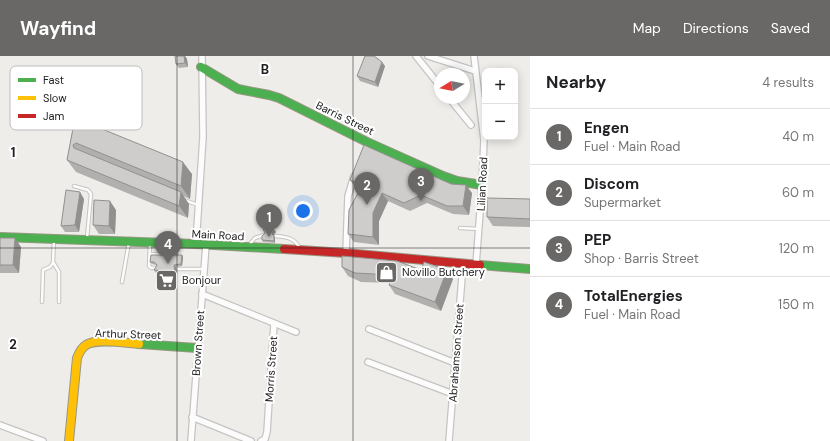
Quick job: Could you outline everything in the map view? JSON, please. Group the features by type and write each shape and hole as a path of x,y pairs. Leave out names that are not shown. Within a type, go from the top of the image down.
{"street":[{"path":"196,244 203,137 202,56"},
{"path":"416,56 434,78"},
{"path":"428,56 475,71"},
{"name":"Lilian Road","path":"474,56 484,130 482,185 476,265"},
{"name":"Barris Street","path":"202,67 238,89 274,96 365,145 457,181 482,185"},
{"path":"454,104 471,125"},
{"path":"346,253 349,191 357,168"},
{"name":"Main Road","path":"0,237 177,243 300,250 530,269"},
{"name":"Brown Street","path":"190,441 206,245"},
{"name":"Abrahamson Street","path":"449,441 463,264"},
{"name":"Morris Street","path":"202,294 274,324 268,428 265,439 261,441"},
{"path":"274,324 296,332"},
{"path":"369,330 455,363"},
{"name":"Arthur Street","path":"69,441 77,358 79,352 86,344 101,342 197,348"},
{"path":"368,362 453,394"},
{"path":"192,417 251,441"},
{"path":"0,425 43,441"}],"lane":[{"path":"74,186 88,190 91,194 86,240"},
{"path":"177,197 198,206"},
{"path":"460,228 479,229"},
{"path":"247,247 255,238 264,235"},
{"path":"276,236 292,239 296,242 300,250"},
{"path":"42,302 43,270 50,267 53,262 54,239"},
{"path":"122,282 129,242"},
{"path":"150,242 150,266 156,268"},
{"path":"150,254 175,255 177,243"},
{"path":"53,262 59,272 59,302"},
{"path":"178,269 204,269"}],"building":[{"path":"175,56 184,56 185,63 176,64"},
{"path":"365,56 374,56 382,62 375,82 357,76"},
{"path":"73,130 104,130 183,162 181,186 76,143 73,145 74,148 181,192 179,206 67,160"},
{"path":"364,145 451,184 466,185 463,206 447,206 421,195 404,203 382,193 373,213 373,237 348,234 349,210 362,185 350,180"},
{"path":"66,190 80,192 75,225 61,226"},
{"path":"487,198 530,199 530,219 487,217"},
{"path":"94,200 110,201 109,226 93,225"},
{"path":"263,229 274,230 272,234 274,236 274,241 262,240 262,236 265,233"},
{"path":"0,238 15,238 13,265 0,265"},
{"path":"151,255 182,255 181,264 174,265 175,272 154,270 157,265 154,262 150,262"},
{"path":"342,256 397,261 421,270 424,262 447,270 435,302 389,285 393,275 355,273 342,267"}],"traffic: fast":[{"path":"201,67 238,89 279,98 367,142 443,176 457,181 482,185"},
{"path":"0,237 196,244 284,249"},
{"path":"480,265 530,269"},
{"path":"139,344 197,348"}],"traffic: slow":[{"path":"69,441 77,358 81,349 86,345 97,342 139,344"}],"traffic: jam":[{"path":"284,249 480,265"}],"place":[{"name":"PEP","path":"421,201"},
{"name":"Discom","path":"367,205"},
{"name":"Engen","path":"269,237"},
{"name":"TotalEnergies","path":"168,264"},
{"name":"Novillo Butchery","path":"386,272"},
{"name":"Bonjour","path":"167,280"}]}
